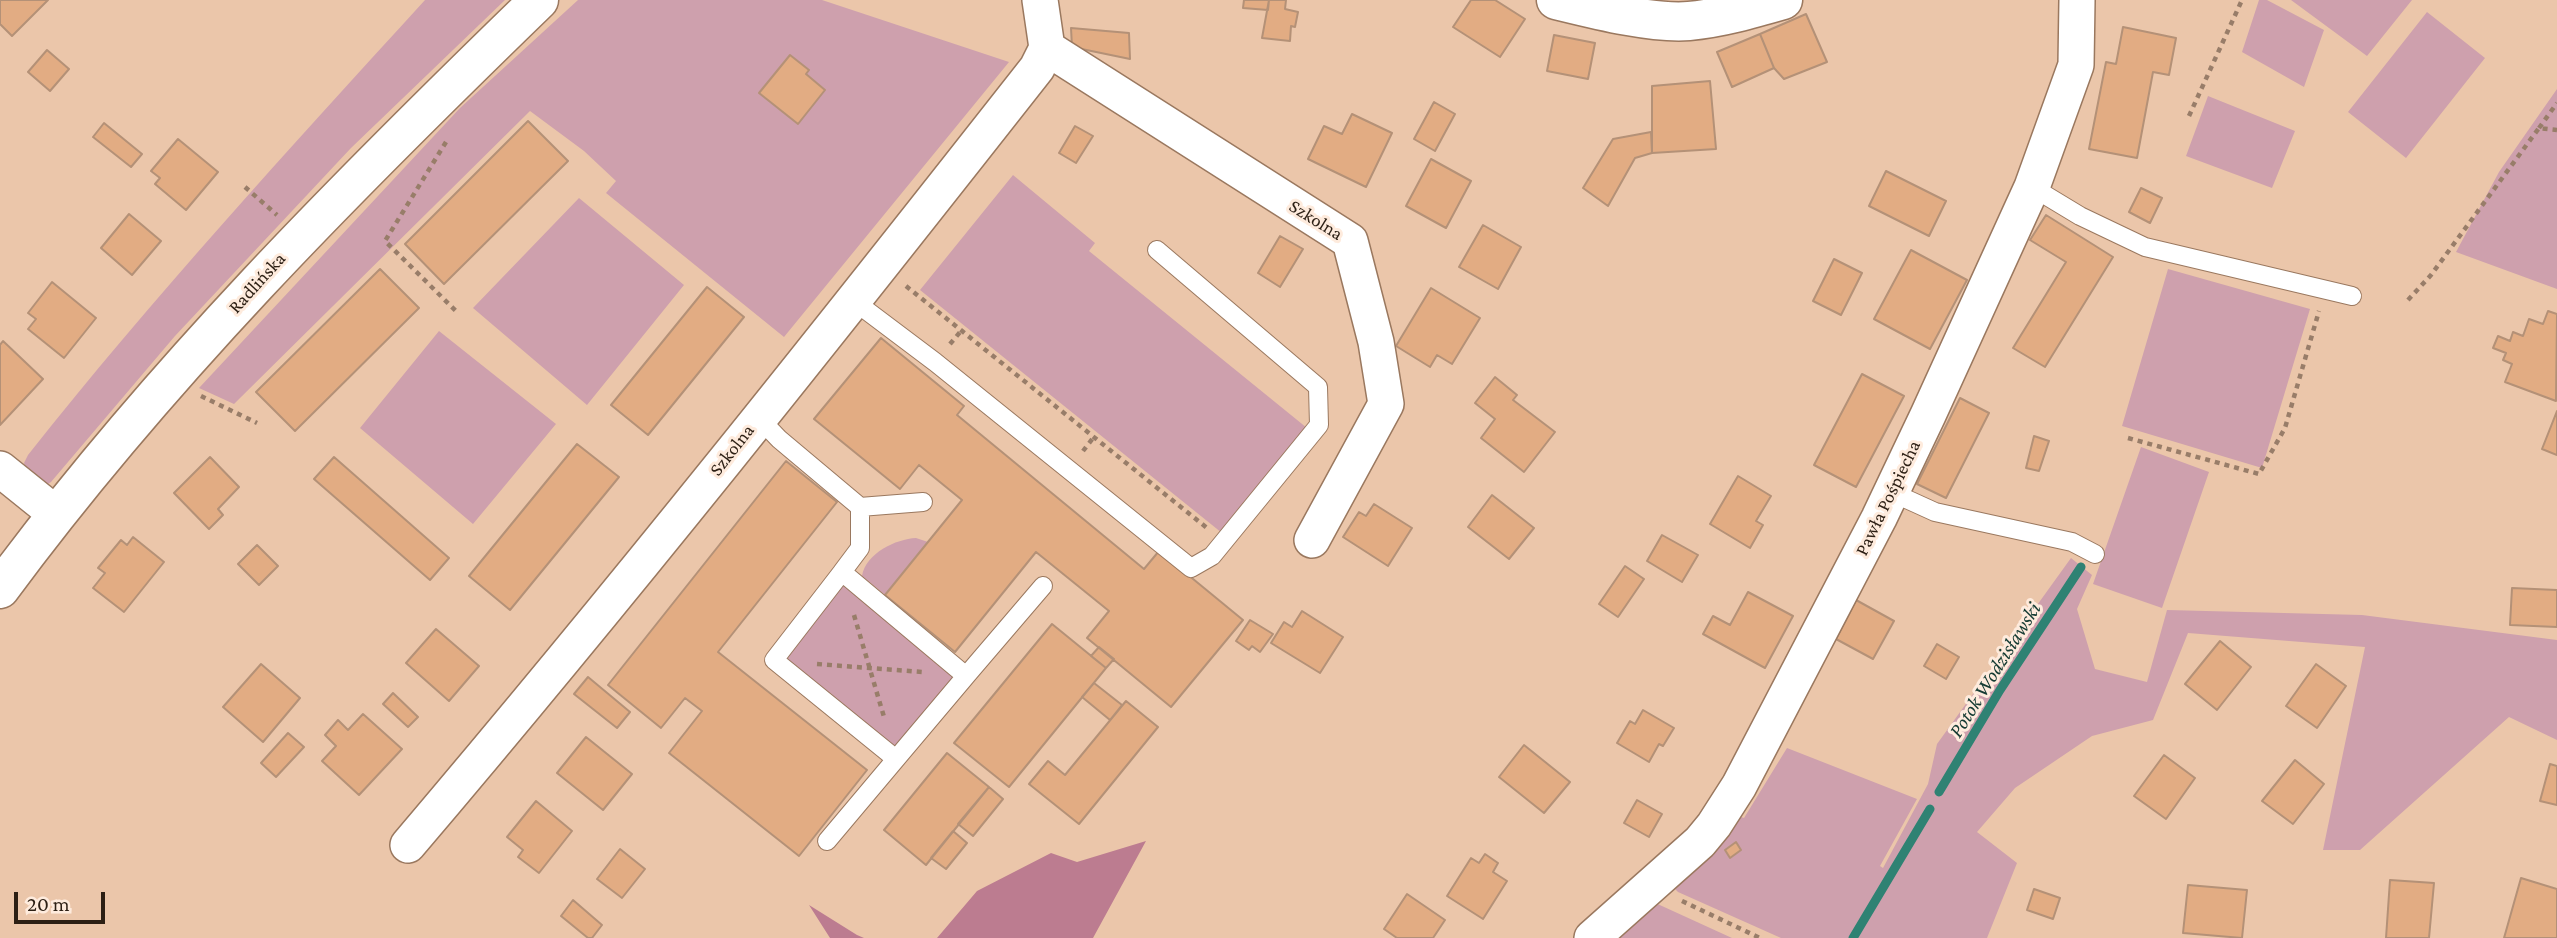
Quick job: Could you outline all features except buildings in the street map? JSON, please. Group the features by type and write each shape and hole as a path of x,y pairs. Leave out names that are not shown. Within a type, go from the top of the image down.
{"street":[{"name":"Radlińska","path":"0,589 56,513 278,259 539,0"},
{"path":"1040,0 1047,48"},
{"path":"1556,0 1609,12 1686,21 1723,16 1783,0"},
{"name":"Pawła Pośpiecha","path":"1592,938 1700,842 1739,786 1891,492 2032,187 2076,65 2077,0"},
{"name":"Szkolna","path":"408,845 549,680 853,301 1037,68 1047,48 1350,241 1376,342 1386,404 1312,540"},
{"path":"0,468 56,513"}],"lane":[{"path":"2032,187 2080,216 2145,247 2352,296"},
{"path":"853,301 935,362 1191,568 1212,556 1319,425 1318,387 1157,250"},
{"path":"758,417 779,439 860,508 923,502"},
{"path":"1891,492 1936,512 2072,542 2095,554"},
{"path":"860,508 860,548 774,660 896,758"},
{"path":"842,572 966,676"},
{"path":"827,841 1043,586"}],"path":[{"path":"2189,116 2242,0"},
{"path":"2408,300 2431,275 2557,103"},
{"path":"2539,128 2557,130"},
{"path":"427,172 385,241 456,311"},
{"path":"245,187 286,223"},
{"path":"905,285 1224,542"},
{"path":"2128,438 2259,474 2285,428 2325,290"},
{"path":"198,395 257,423"},
{"path":"842,572 896,758"},
{"path":"774,660 966,676"},
{"path":"1651,887 1760,938"}],"shaded area":[{"path":"425,0 505,0 351,148 175,336 45,486 27,471 24,463 28,455 173,281"},
{"path":"578,0 822,0 1009,62 784,337 606,193 616,181 584,151 530,111 234,404 199,388 460,108"},
{"path":"2259,0 2267,0 2324,30 2304,87 2242,52"},
{"path":"2291,0 2412,0 2367,56"},
{"path":"2427,12 2485,58 2406,158 2348,112"},
{"path":"2557,89 2557,289 2456,252 2499,172"},
{"path":"2208,96 2295,131 2272,188 2186,156"},
{"path":"1013,175 1095,243 1089,251 1307,428 1222,533 920,290"},
{"path":"579,198 684,285 587,405 473,308"},
{"path":"2168,269 2310,309 2262,468 2122,426"},
{"path":"439,331 556,424 473,524 360,428"},
{"path":"2141,447 2209,472 2162,608 2093,584"},
{"path":"916,538 928,542 885,595 862,576 869,561 883,549 900,541"},
{"path":"2071,558 2092,575 2077,609 2095,669 2147,682 2167,610 2362,615 2557,640 2557,740 2509,717 2360,850 2323,850 2365,647 2188,633 2153,720 2092,736 2015,788 1977,832 2017,863 1987,938 1781,938 1674,888 1732,814 1744,818 1787,748 1917,799 1880,866 1883,868 1928,784 1937,744"},
{"path":"842,572 966,676 896,759 774,660"},
{"path":"1146,841 1093,938 937,938 977,891 1051,853 1077,862"},
{"path":"1651,901 1732,938 1606,938"},
{"path":"809,905 857,935 864,938 830,938"}],"waterway":[{"name":"Potok Wodzisławski","path":"1939,792 2000,690 2081,567"},
{"name":"Potok Wodzisławski","path":"1853,938 1930,809"}]}
